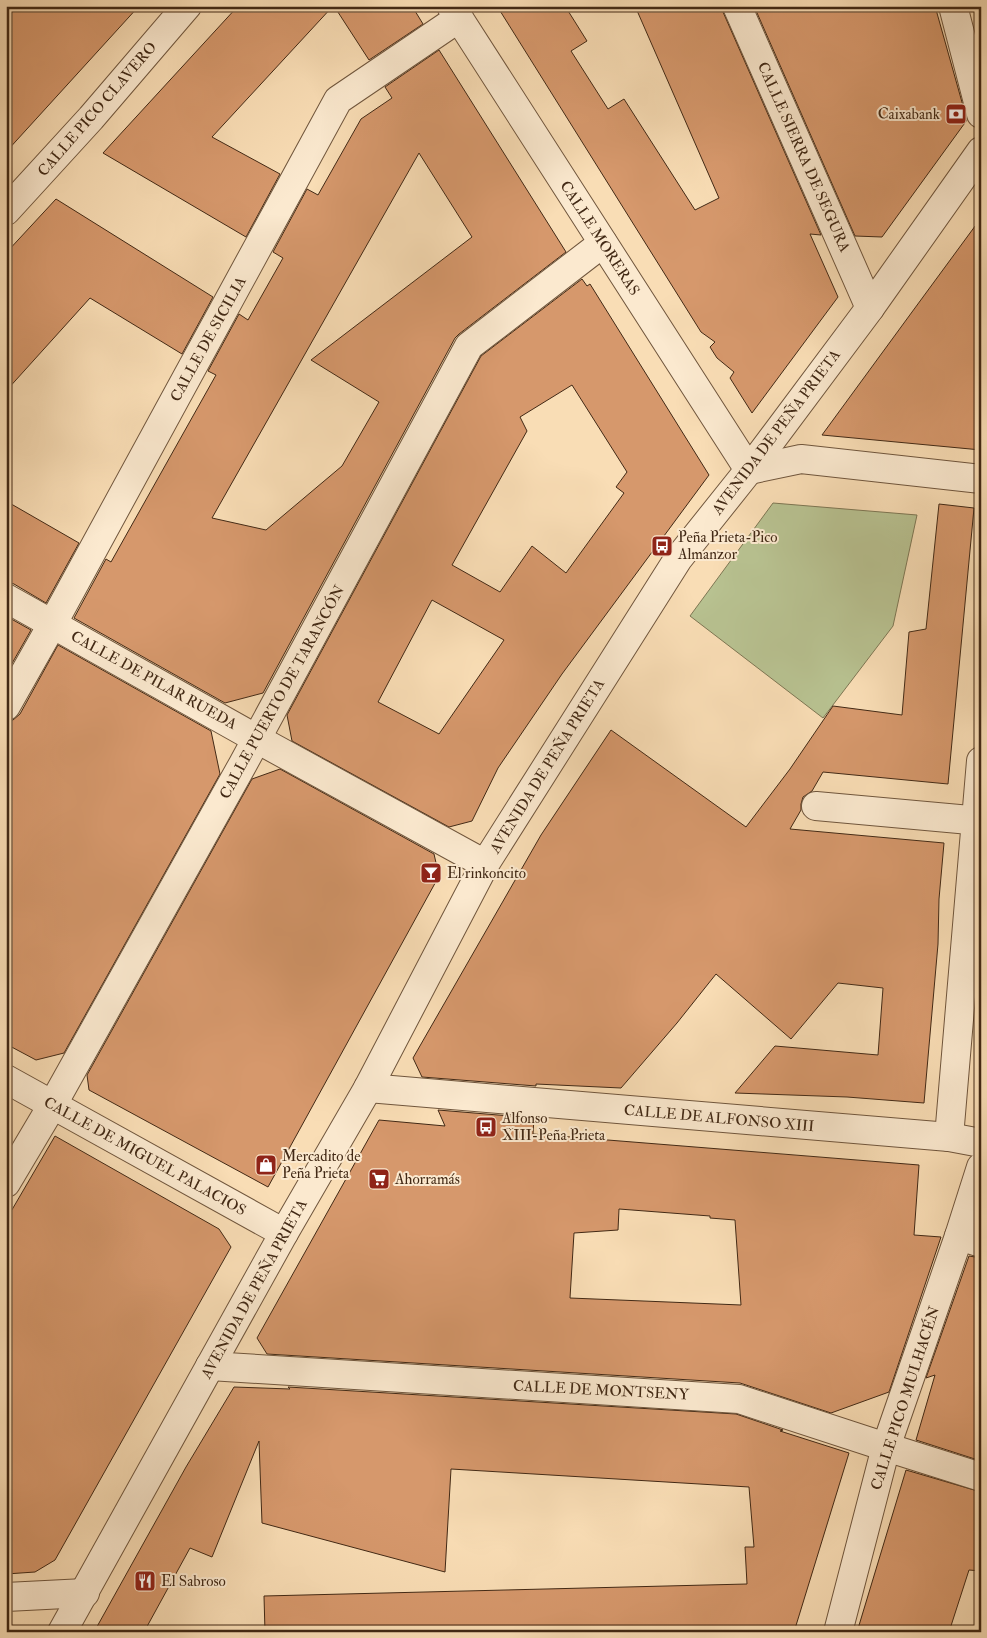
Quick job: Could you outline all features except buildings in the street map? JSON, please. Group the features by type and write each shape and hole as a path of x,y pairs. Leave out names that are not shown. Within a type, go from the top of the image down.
{"street":[{"name":"CALLE PICO CLAVERO","path":"6,211 91,118 187,6"},
{"name":"CALLE SIERRA DE SEGURA","path":"737,6 870,308"},
{"path":"953,6 981,114"},
{"name":"CALLE MORERAS","path":"455,12 749,470"},
{"name":"CALLE DE SICILIA","path":"6,706 338,100 455,12"},
{"name":"AVENIDA DE PEÑA PRIETA","path":"62,1632 284,1233 368,1088 485,864 678,559 749,470 870,308 981,151"},
{"name":"CALLE PUERTO DE TARANCÓN","path":"6,1182 53,1104 257,739 469,346 603,243"},
{"path":"749,470 801,459 981,479"},
{"name":"CALLE DE PILAR RUEDA","path":"6,598 485,864"},
{"path":"949,1137 978,821 981,761"},
{"path":"816,806 978,821"},
{"name":"CALLE DE MIGUEL PALACIOS","path":"6,1079 284,1233"},
{"name":"CALLE DE ALFONSO XIII","path":"368,1088 949,1137 981,1143"},
{"name":"CALLE PICO MULHACÉN","path":"838,1632 886,1448 970,1240 981,1167"},
{"name":"CALLE DE MONTSENY","path":"210,1366 739,1398 886,1448 981,1477"},
{"path":"6,1597 85,1593"}],"green space":[{"path":"773,503 917,515 893,626 823,718 690,616"}],"place":[{"name":"Caixabank","path":"956,114"},
{"name":"Peña Prieta-Pico Almanzor","path":"662,546"},
{"name":"El rinkoncito","path":"431,873"},
{"name":"Alfonso XIII-Peña Prieta","path":"486,1127"},
{"name":"Mercadito de Peña Prieta","path":"266,1165"},
{"name":"Ahorramás","path":"379,1179"},
{"name":"El Sabroso","path":"145,1581"}]}
